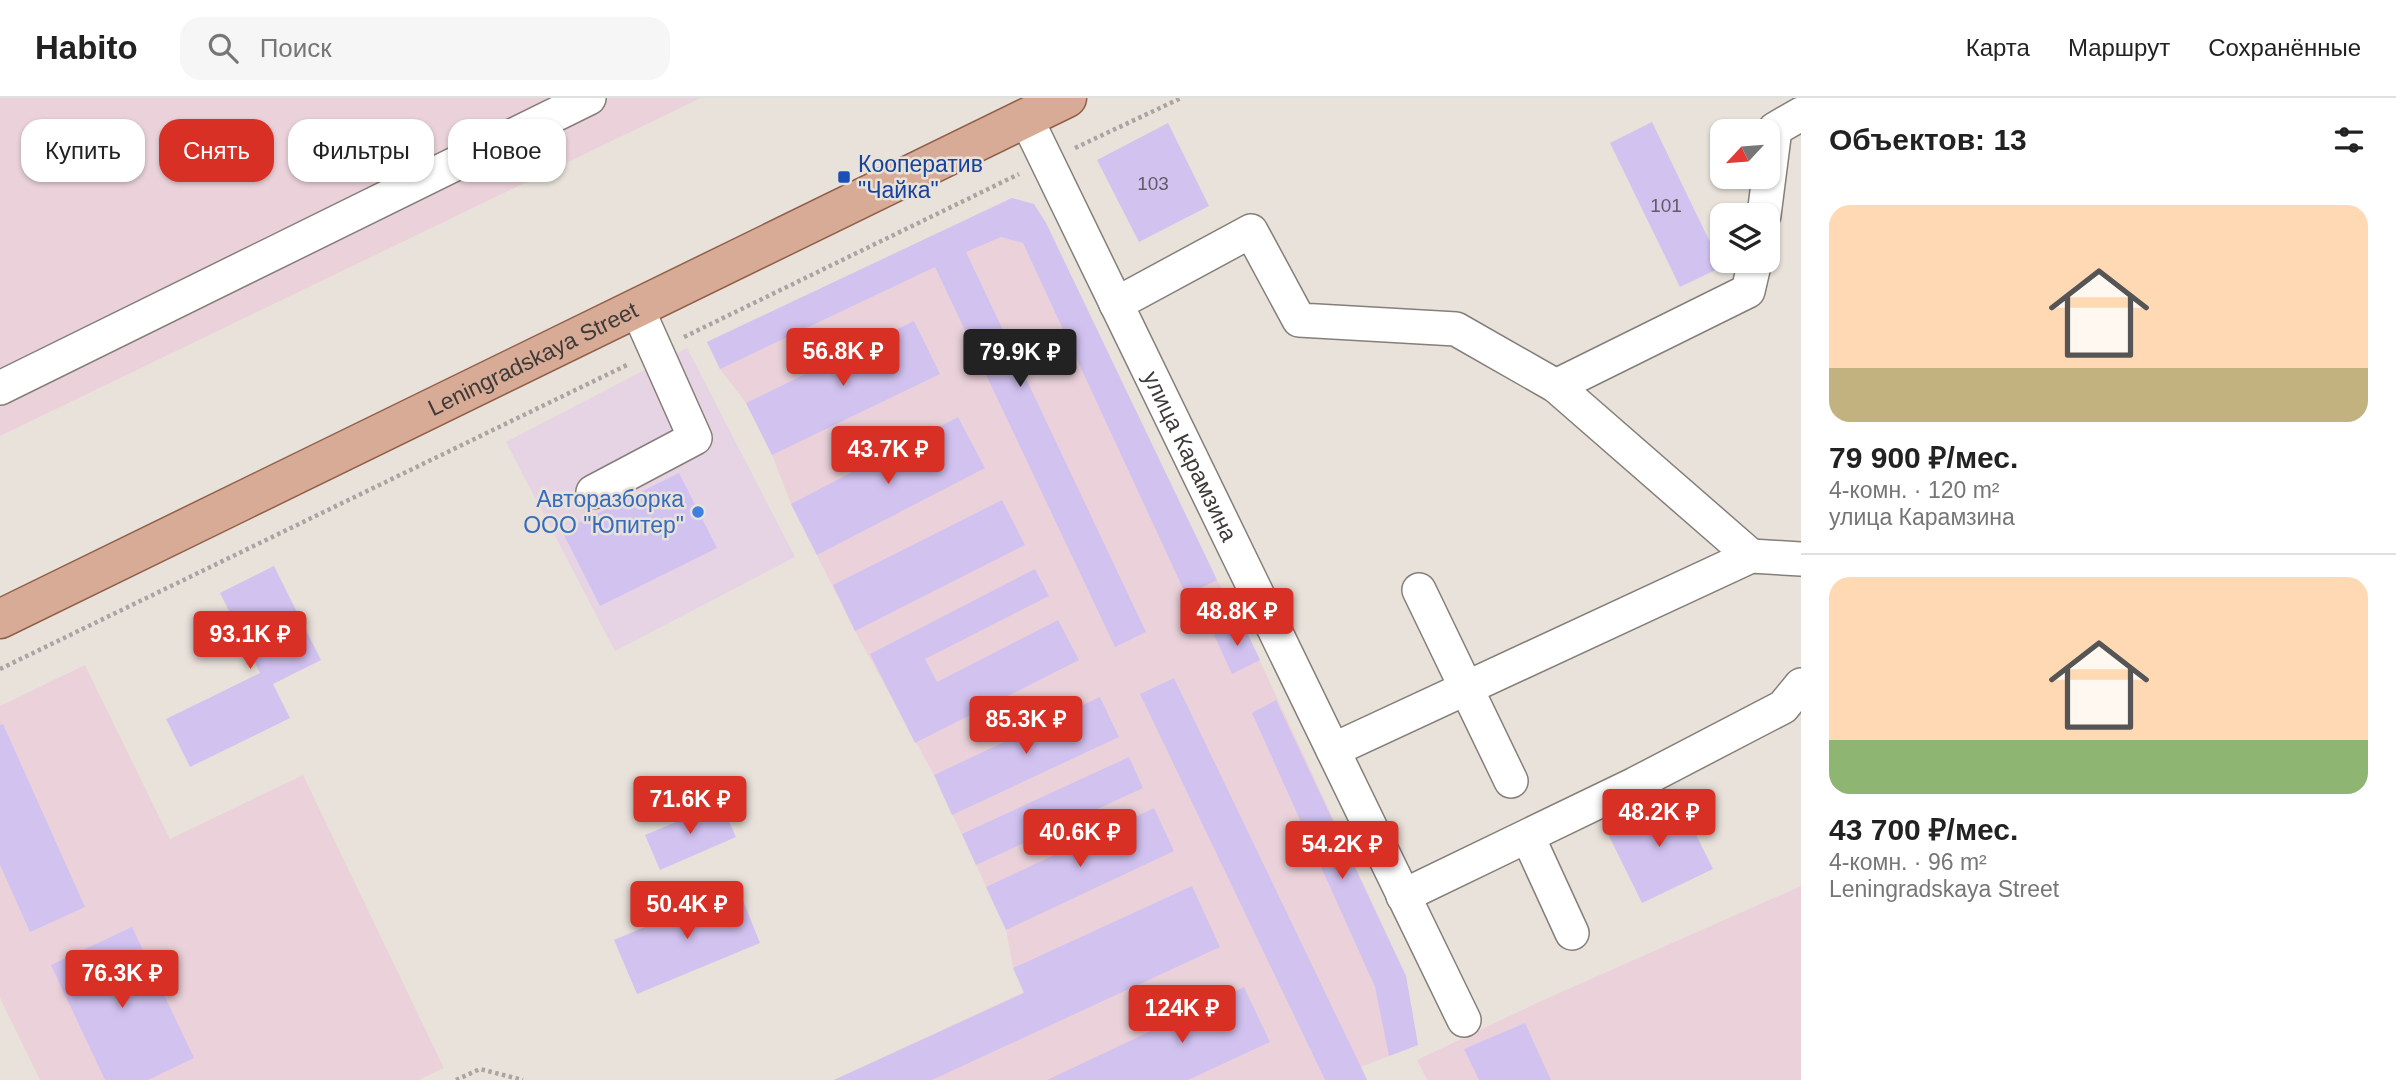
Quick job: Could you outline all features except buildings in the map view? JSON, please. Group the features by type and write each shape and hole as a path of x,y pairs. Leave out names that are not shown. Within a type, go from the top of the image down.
{"main road":[{"name":"Leningradskaya Street","path":"0,619 1067,98"}],"street":[{"path":"0,388 589,98"},
{"path":"1765,203 1775,129 1801,114"},
{"name":"улица Карамзина","path":"1026,118 1464,1020"},
{"path":"1116,304 1251,231 1299,320 1456,329 1556,386 1751,556"},
{"path":"1556,386 1748,291 1752,273"},
{"path":"593,492 695,438 637,308"},
{"path":"1333,750 1751,556 1801,559"},
{"path":"1419,590 1511,781"},
{"path":"1403,896 1636,784 1783,707 1801,685"},
{"path":"1528,837 1572,933"}],"path":[{"path":"0,669 1181,98"},
{"path":"456,1080 480,1069 523,1080"}],"shaded area":[{"path":"0,98 701,98 566,163 566,119 448,119 448,182 527,182 0,436"},
{"path":"1012,198 1046,223 1217,580 1242,622 1406,976 1418,1045 1361,1067 1367,1080 834,1080 1024,992 1013,968 1006,929 934,775 855,631 791,504 772,455 746,403 720,369 707,342"},
{"path":"687,348 795,557 615,651 506,442"},
{"path":"85,665 170,839 303,775 444,1068 419,1080 40,1080 0,998 0,706"},
{"path":"1801,886 1801,1080 1427,1080 1417,1060 1541,1001"}],"place":[{"name":"Кооператив \"Чайка\"","path":"844,177"},
{"name":"Авторазборка ООО \"Юпитер\"","path":"698,512"}]}
